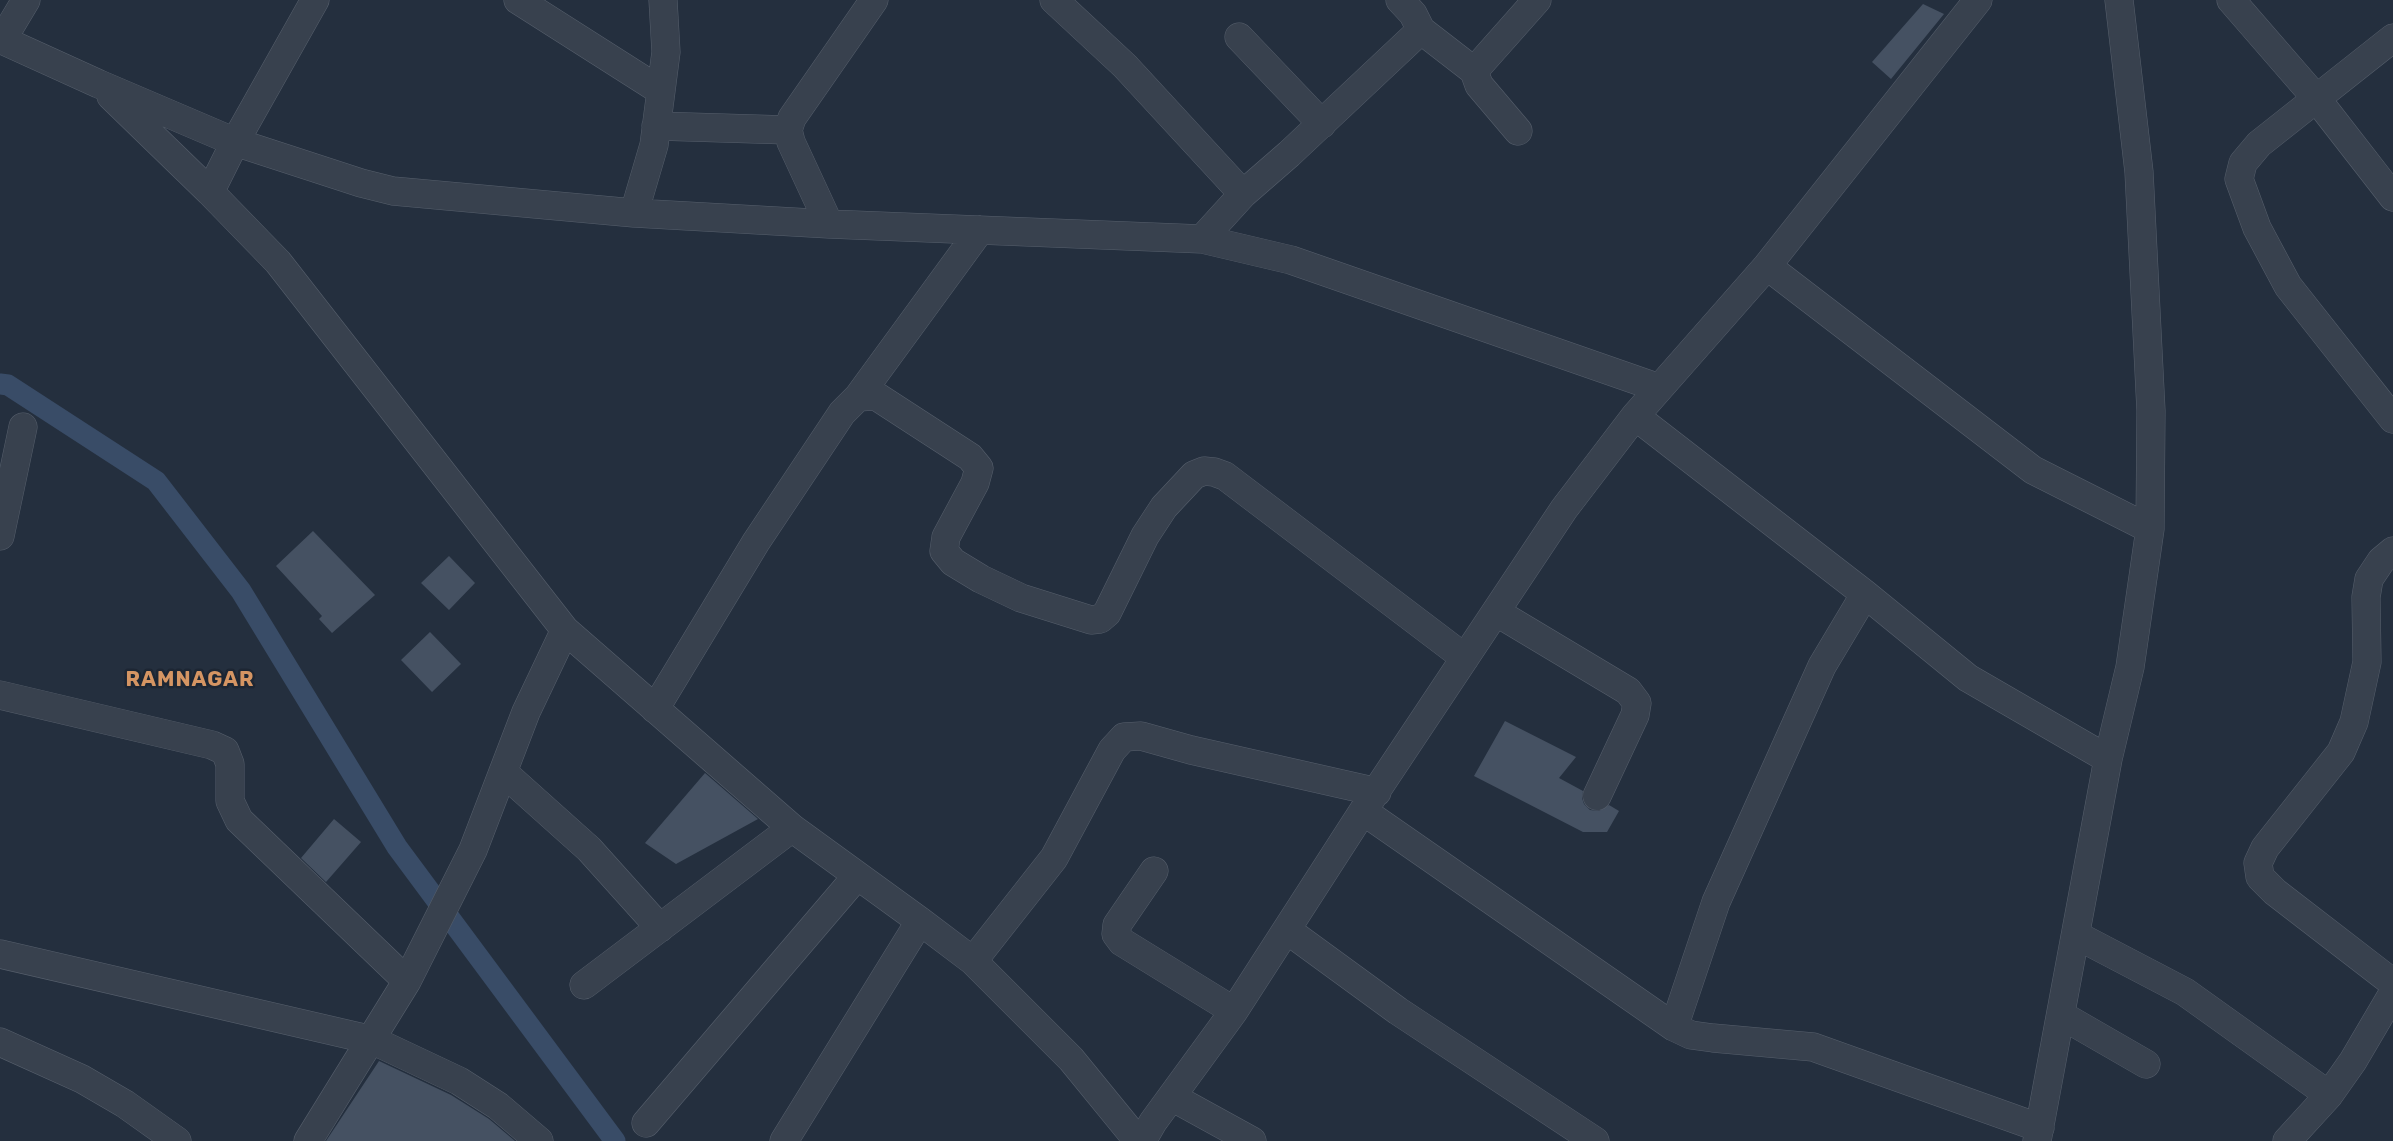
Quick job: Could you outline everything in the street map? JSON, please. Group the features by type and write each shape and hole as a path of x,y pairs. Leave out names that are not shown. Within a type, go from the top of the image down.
{"street":[{"path":"26,0 1,40 235,142 360,183 393,191 634,212 829,224 1202,239 1292,260 1659,388"},
{"path":"210,192 235,142 315,0"},
{"path":"518,0 661,91"},
{"path":"634,212 654,145 666,52 663,0"},
{"path":"829,224 791,142 788,130 792,118 874,0"},
{"path":"1054,0 1124,66 1243,194"},
{"path":"1400,0 1413,14 1421,30 1474,70 1480,85 1518,131"},
{"path":"1474,70 1537,0"},
{"path":"1142,1141 1234,1011 1370,801 1564,509 1635,416 1766,266 1978,0"},
{"path":"973,961 1054,858 1112,750 1124,737 1141,736 1370,801 1674,1027 1691,1034 1714,1038 1813,1046 2039,1134 2108,759 2130,667 2150,529 2151,411 2139,172 2119,0"},
{"path":"2231,0 2316,98 2393,196"},
{"path":"1202,239 1243,194 1322,124 1421,30"},
{"path":"1239,37 1322,124"},
{"path":"2393,38 2259,144 2243,162 2239,179 2256,228 2288,286 2393,419"},
{"path":"99,84 210,192 278,262 565,630 792,828 973,961 1071,1059 1138,1141"},
{"path":"656,126 788,130"},
{"path":"655,709 756,542 842,413 858,397 980,230"},
{"path":"1766,266 2033,470 2150,529"},
{"path":"858,397 876,396 970,457 979,468 975,483 946,537 944,551 953,562 981,579 1020,598 1091,620 1100,619 1108,612 1145,536 1164,507 1194,475 1204,471 1214,472 1225,476 1465,658"},
{"path":"1635,416 1865,594 1968,678 2108,759"},
{"path":"0,536 22,427"},
{"path":"2393,551 2381,561 2369,579 2366,597 2368,662 2354,722 2341,752 2265,848 2258,863 2260,877 2275,892 2393,983"},
{"path":"1674,1027 1716,902 1822,666 1865,594"},
{"path":"1496,612 1628,691 1637,703 1635,715 1597,796"},
{"path":"308,1141 407,981 449,898 473,850 526,712 565,630"},
{"path":"0,695 212,745 226,751 230,764 230,801 240,820 407,981"},
{"path":"503,772 589,849 660,928"},
{"path":"584,986 792,828"},
{"path":"1154,871 1116,925 1116,934 1122,942 1234,1011"},
{"path":"646,1123 856,876"},
{"path":"784,1141 920,921"},
{"path":"1287,930 1398,1012 1595,1141"},
{"path":"2076,935 2185,992 2329,1094"},
{"path":"0,954 372,1040 459,1081 498,1106 538,1141"},
{"path":"2287,1141 2329,1094 2353,1060 2393,993"},
{"path":"2061,1015 2146,1064"},
{"path":"0,1042 82,1079 125,1104 177,1141"},
{"path":"1172,1097 1252,1141"}],"building":[{"path":"1923,4 1944,14 1891,79 1872,62"},
{"path":"313,531 375,595 332,633 319,619 322,616 276,566"},
{"path":"449,556 475,583 449,610 421,583"},
{"path":"430,632 461,664 432,692 401,660"},
{"path":"1505,721 1576,757 1559,778 1583,791 1582,798 1584,804 1590,810 1599,811 1609,805 1619,811 1607,832 1583,832 1474,776"},
{"path":"705,773 758,819 676,864 645,843"},
{"path":"334,819 361,842 326,882 301,858"},
{"path":"379,1061 451,1095 489,1119 515,1141 326,1141"}],"waterway":[{"path":"0,384 8,385 156,481 241,591 397,847 615,1141"}],"district":[{"name":"RAMNAGAR","path":"190,680"}]}
